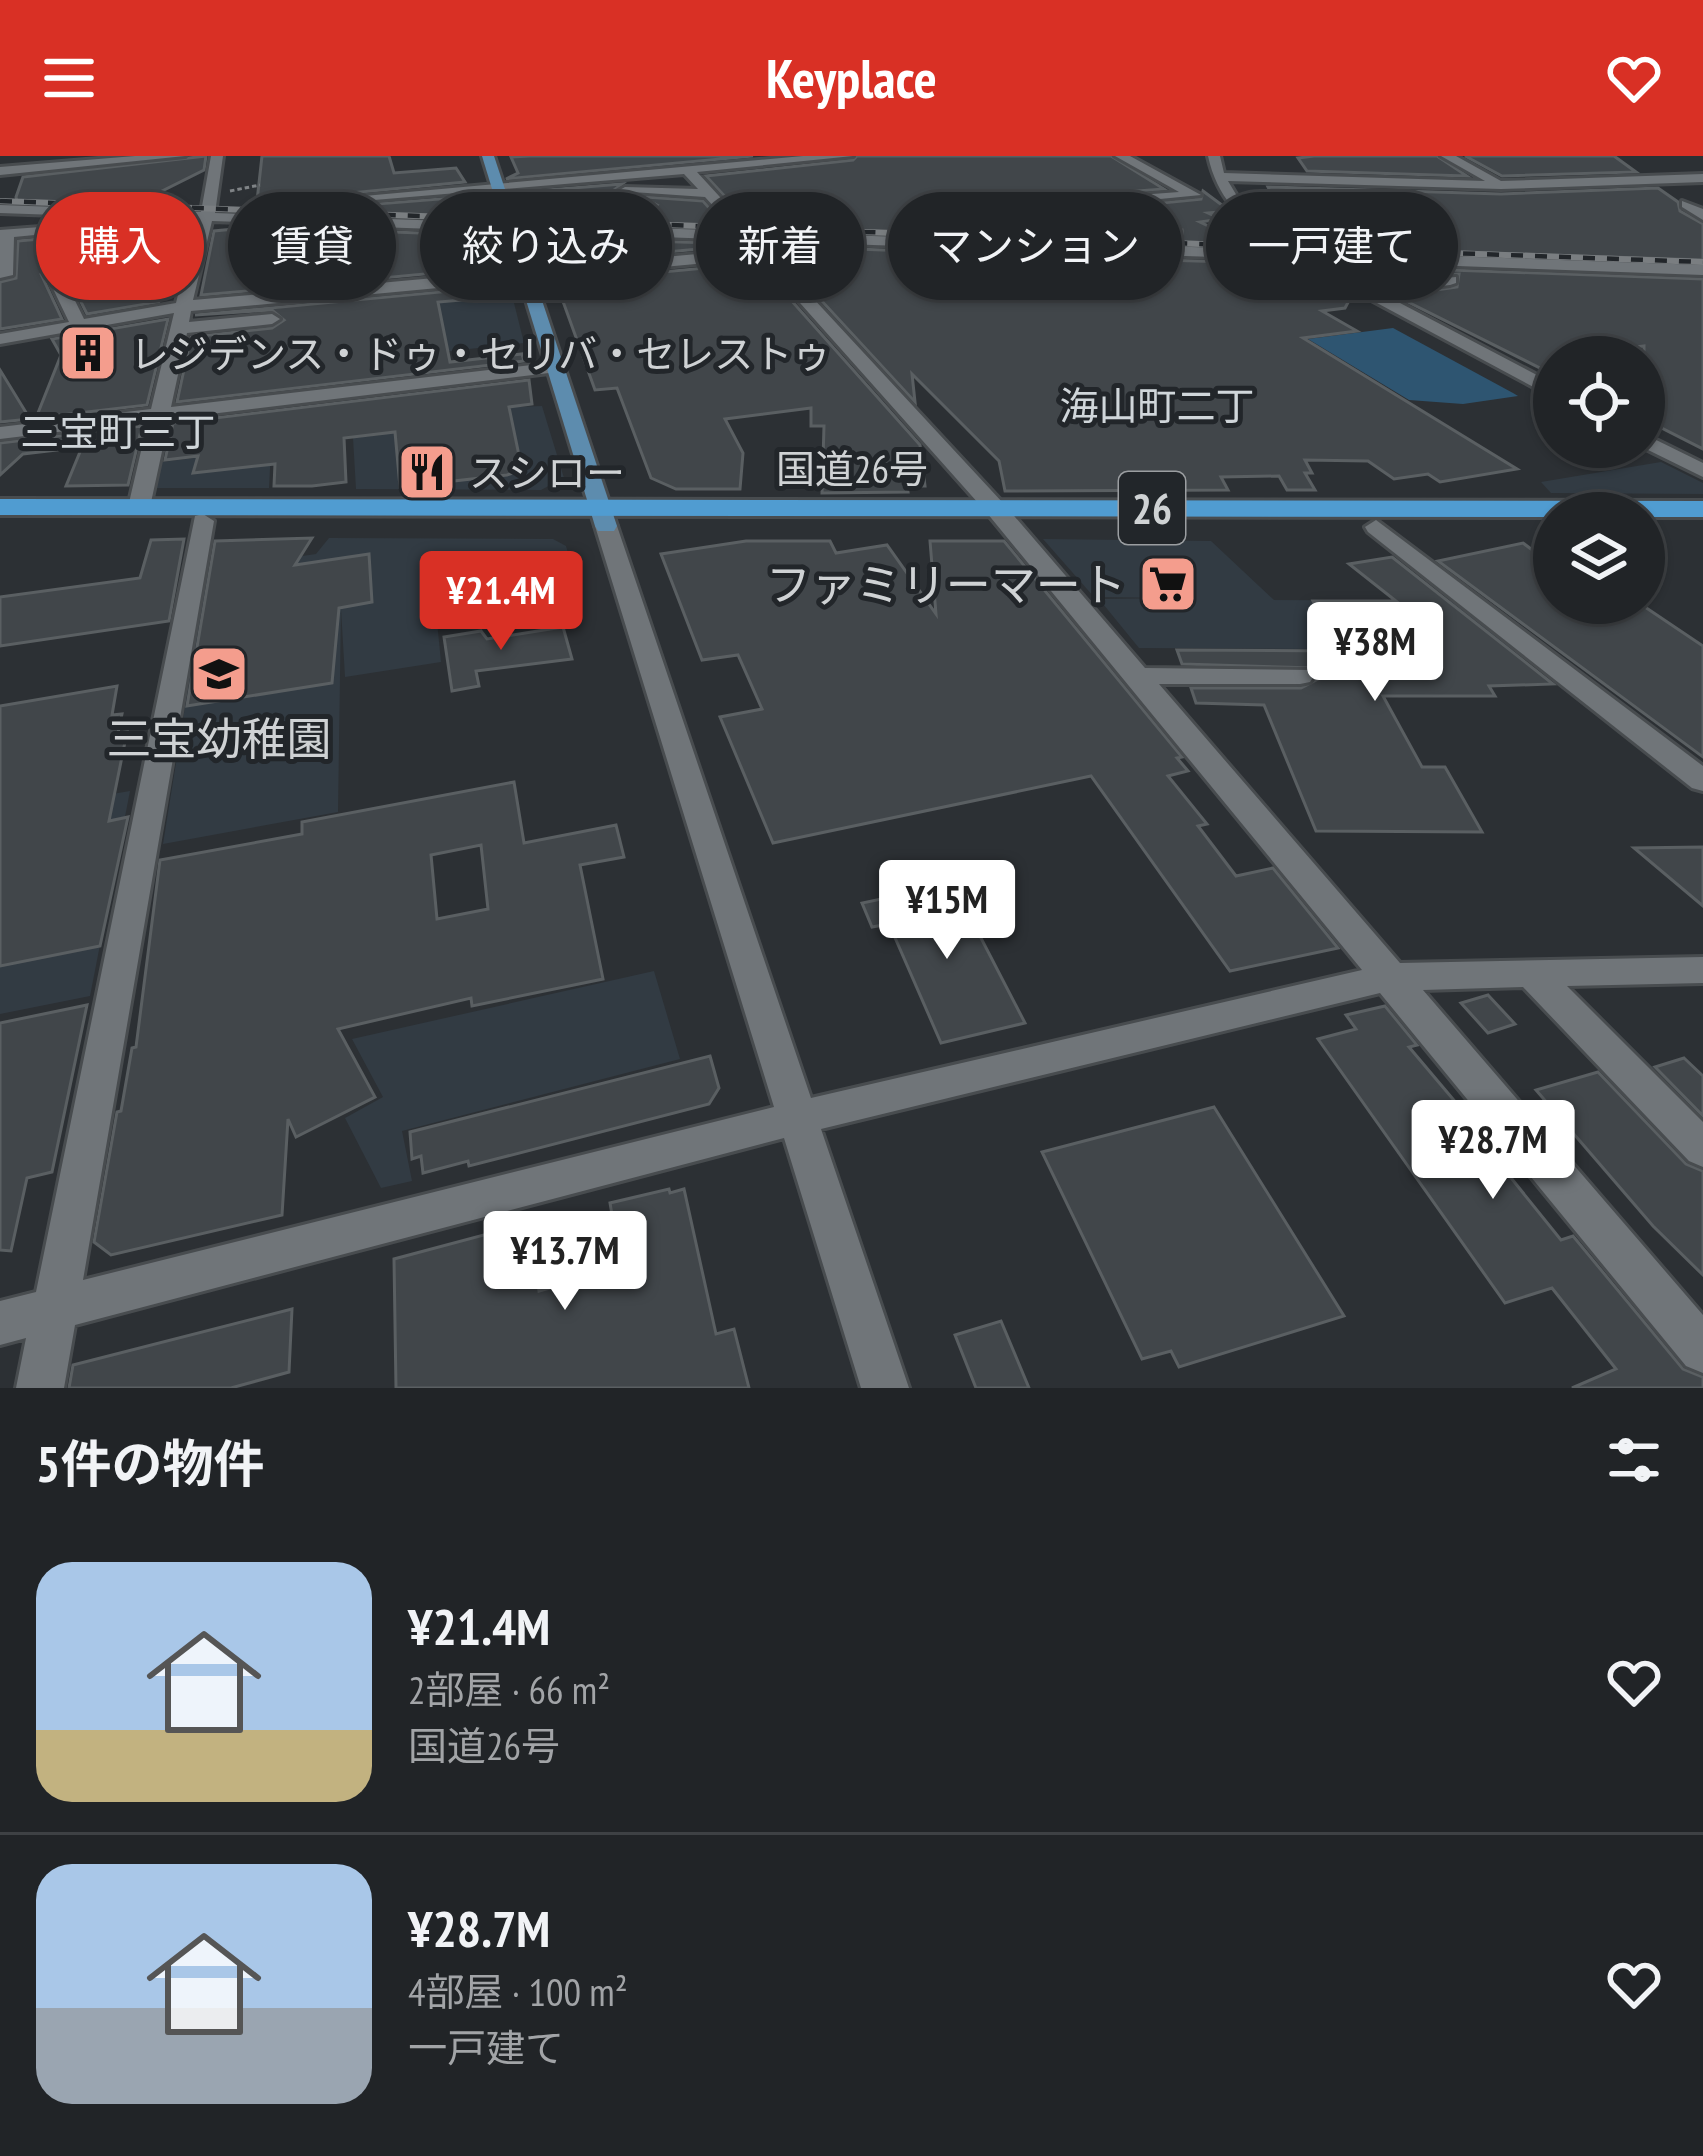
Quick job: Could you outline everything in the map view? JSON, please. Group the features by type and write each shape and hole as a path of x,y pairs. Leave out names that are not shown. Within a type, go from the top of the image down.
{"highway":[{"name":"国道26号","path":"0,507 1003,517 1703,509"},
{"name":"国道26号","path":"0,520 603,515"},
{"name":"国道26号","path":"1003,517 1533,527"},
{"path":"1665,527 1703,527"}],"main road":[{"path":"488,156 499,192"},
{"path":"535,300 603,515"}],"street":[{"path":"0,160 105,169 161,164 179,156"},
{"path":"204,221 214,196 217,156"},
{"path":"510,192 542,183 688,170 720,160 847,156"},
{"path":"1121,156 1206,200"},
{"path":"1214,156 1229,192"},
{"path":"1447,156 1501,185"},
{"path":"0,172 48,162"},
{"path":"46,183 48,162"},
{"path":"688,170 714,192"},
{"path":"1219,177 1501,185 1703,178"},
{"path":"542,183 547,188 712,188"},
{"path":"1182,196 1206,194"},
{"path":"214,196 228,197"},
{"path":"1688,204 1703,216"},
{"path":"0,209 36,210"},
{"path":"2,229 36,212"},
{"path":"206,214 420,222"},
{"path":"2,229 36,234"},
{"path":"2,229 5,275"},
{"path":"1629,248 1654,268 1703,290"},
{"path":"1458,261 1703,270"},
{"path":"67,300 79,325"},
{"path":"140,507 188,300"},
{"path":"0,339 187,306 249,300"},
{"path":"807,300 1003,517 1703,1350"},
{"path":"1383,300 1533,381"},
{"path":"181,328 272,319"},
{"path":"0,433 557,368"},
{"path":"1665,451 1703,471"},
{"path":"603,515 885,1388"},
{"path":"40,1388 203,521"},
{"path":"1376,527 1703,781"},
{"path":"1136,676 1300,676"},
{"path":"0,1323 796,1118 1389,977 1703,970"},
{"path":"1529,971 1703,1149"}],"shaded area":[{"path":"420,286 420,300 513,300 524,343 303,367 305,300 396,300 396,289"},
{"path":"1393,328 1518,396 1463,404 1409,400 1308,339"},
{"path":"542,406 564,478 541,490 356,489 353,438 381,435 380,412"},
{"path":"271,449 269,488 156,488 161,462"},
{"path":"1665,464 1703,483 1703,494 1550,492 1541,482 1625,468 1665,468"},
{"path":"329,538 553,539 566,546 582,603 470,620 467,607 436,611 441,662 345,677 341,609 338,812 163,844 207,570 316,554"},
{"path":"1043,539 1211,541 1274,600 1455,601 1516,650 1139,648 1099,599 1176,598 1094,597"},
{"path":"130,791 90,996 0,1014 0,813"},
{"path":"654,971 680,1059 402,1131 412,1181 381,1188 345,1118 383,1097 352,1039"}],"building":[{"path":"206,156 204,170 160,192 36,192 36,202 17,201 23,177"},
{"path":"262,156 389,156 394,173 456,168 465,182 361,192 258,192"},
{"path":"753,156 506,179 518,173 511,157"},
{"path":"857,156 1111,156 1164,189 888,192 888,232 864,232 864,192 721,192 706,176"},
{"path":"1437,156 1467,176 1307,171 1298,158"},
{"path":"1465,156 1614,156 1636,172 1502,176"},
{"path":"622,184 616,192 523,192"},
{"path":"1268,187 1434,192 1271,192"},
{"path":"1658,188 1678,202 1680,211 1703,224 1703,260 1458,252 1458,193"},
{"path":"1203,191 1206,221 1200,222 1206,225 1206,243 1183,242 1182,201 1201,199"},
{"path":"672,199 696,201 696,225 672,224"},
{"path":"420,201 420,215 396,215 396,202"},
{"path":"228,230 228,293 204,295 204,280 214,231"},
{"path":"396,232 420,233 420,274 396,277"},
{"path":"36,239 36,300 53,300 62,319 0,329 0,282 16,278 18,241"},
{"path":"672,242 696,243 696,249 672,251"},
{"path":"864,249 888,250 888,300 1182,300 1182,261 1206,261 1206,300 1349,300 1345,308 1322,311 1357,331 1303,338 1517,469 1440,482 1428,474 1394,479 1368,461 1305,460 1312,473 1305,473 1315,490 1287,490 1279,476 1221,477 1228,490 1005,491 999,461 912,374 915,402 821,300 864,300"},
{"path":"696,269 696,300 791,300 920,445 925,486 907,486 908,492 822,493 824,426 811,426 811,408 725,419 743,453 740,489 676,489 651,478 617,388 595,390 562,300 672,300 672,271"},
{"path":"1458,270 1703,279 1703,449 1665,430 1665,336 1533,336 1533,364 1404,300 1458,300"},
{"path":"420,294 420,300 463,300 438,302 450,362 522,354 524,361 177,402 191,337 272,328 284,320 272,310 195,315 396,300 396,296"},
{"path":"80,300 158,302 87,314"},
{"path":"168,319 147,405 36,418 61,355 52,339"},
{"path":"0,370 30,419 0,422"},
{"path":"529,380 532,404 509,407 522,470 507,475 400,487 395,432 344,438 346,482 274,486 275,464 193,473 198,456 165,460 173,423"},
{"path":"142,426 128,485 66,486 82,447 23,454 0,475 0,443"},
{"path":"312,538 295,565 369,554 372,602 339,608 332,683 187,706 215,541"},
{"path":"184,539 169,621 0,646 0,597 140,578 151,540"},
{"path":"746,541 830,541 836,553 887,545 936,614 930,541 1004,541 1182,757 1177,758 1188,771 1168,776 1207,824 1198,826 1236,876 1273,868 1338,948 1230,971 1091,776 773,843 720,717 762,709 738,655 702,660 661,554"},
{"path":"1523,543 1533,550 1533,624 1665,620 1703,646 1703,757 1438,561"},
{"path":"1392,557 1553,684 1489,686 1495,696 1383,696 1422,767 1445,767 1482,832 1316,831 1264,705 1196,703 1191,688 1301,688 1318,679 1314,668 1182,664 1177,650 1339,651 1313,601 1396,601 1349,564"},
{"path":"563,627 572,659 476,671 479,686 452,691 444,637 481,631 487,639"},
{"path":"117,686 112,715 122,714 118,733 127,732 109,821 128,817 100,946 0,966 0,706"},
{"path":"514,782 524,843 616,825 624,857 580,865 603,979 472,1006 471,998 338,1029 375,1097 296,1137 288,1119 282,1215 111,1255 94,1242 117,1112 136,1047 160,860 302,834 302,822","holes":["481,845 488,909 437,919 431,855"]},
{"path":"1703,847 1703,906 1634,848"},
{"path":"953,884 1025,1023 941,1043 889,924 872,927 862,903"},
{"path":"1488,995 1515,1024 1488,1033 1461,1003"},
{"path":"87,1005 52,1172 27,1178 11,1251 0,1250 0,1023"},
{"path":"1385,1006 1417,1045 1409,1047 1501,1156 1495,1158 1561,1240 1573,1236 1683,1369 1703,1377 1703,1388 1572,1388 1616,1369 1552,1288 1505,1303 1318,1039 1356,1029 1346,1015"},
{"path":"710,1056 719,1088 709,1104 469,1166 468,1161 423,1173 421,1156 412,1159 410,1132"},
{"path":"1684,1058 1703,1076 1703,1116 1655,1067"},
{"path":"1598,1072 1686,1164 1703,1171 1703,1275 1653,1226 1536,1090"},
{"path":"1214,1107 1344,1316 1179,1367 1171,1351 1142,1359 1042,1152"},
{"path":"669,1189 670,1193 684,1189 716,1334 734,1329 749,1388 396,1388 394,1259 529,1223 539,1291 621,1268 610,1203"},
{"path":"292,1309 289,1372 231,1388 69,1388 73,1365"},
{"path":"1001,1321 1029,1388 976,1388 955,1335"}],"railway":[{"path":"0,201 1703,262"}],"place":[{"name":"レジデンス・ドゥ・セリバ・セレストゥ","path":"88,353"},
{"name":"スシロー","path":"427,472"},
{"name":"ファミリーマート","path":"1168,584"},
{"name":"三宝幼稚園","path":"219,674"}],"district":[{"name":"海山町二丁","path":"1157,405"},
{"name":"三宝町三丁","path":"118,431"}]}
